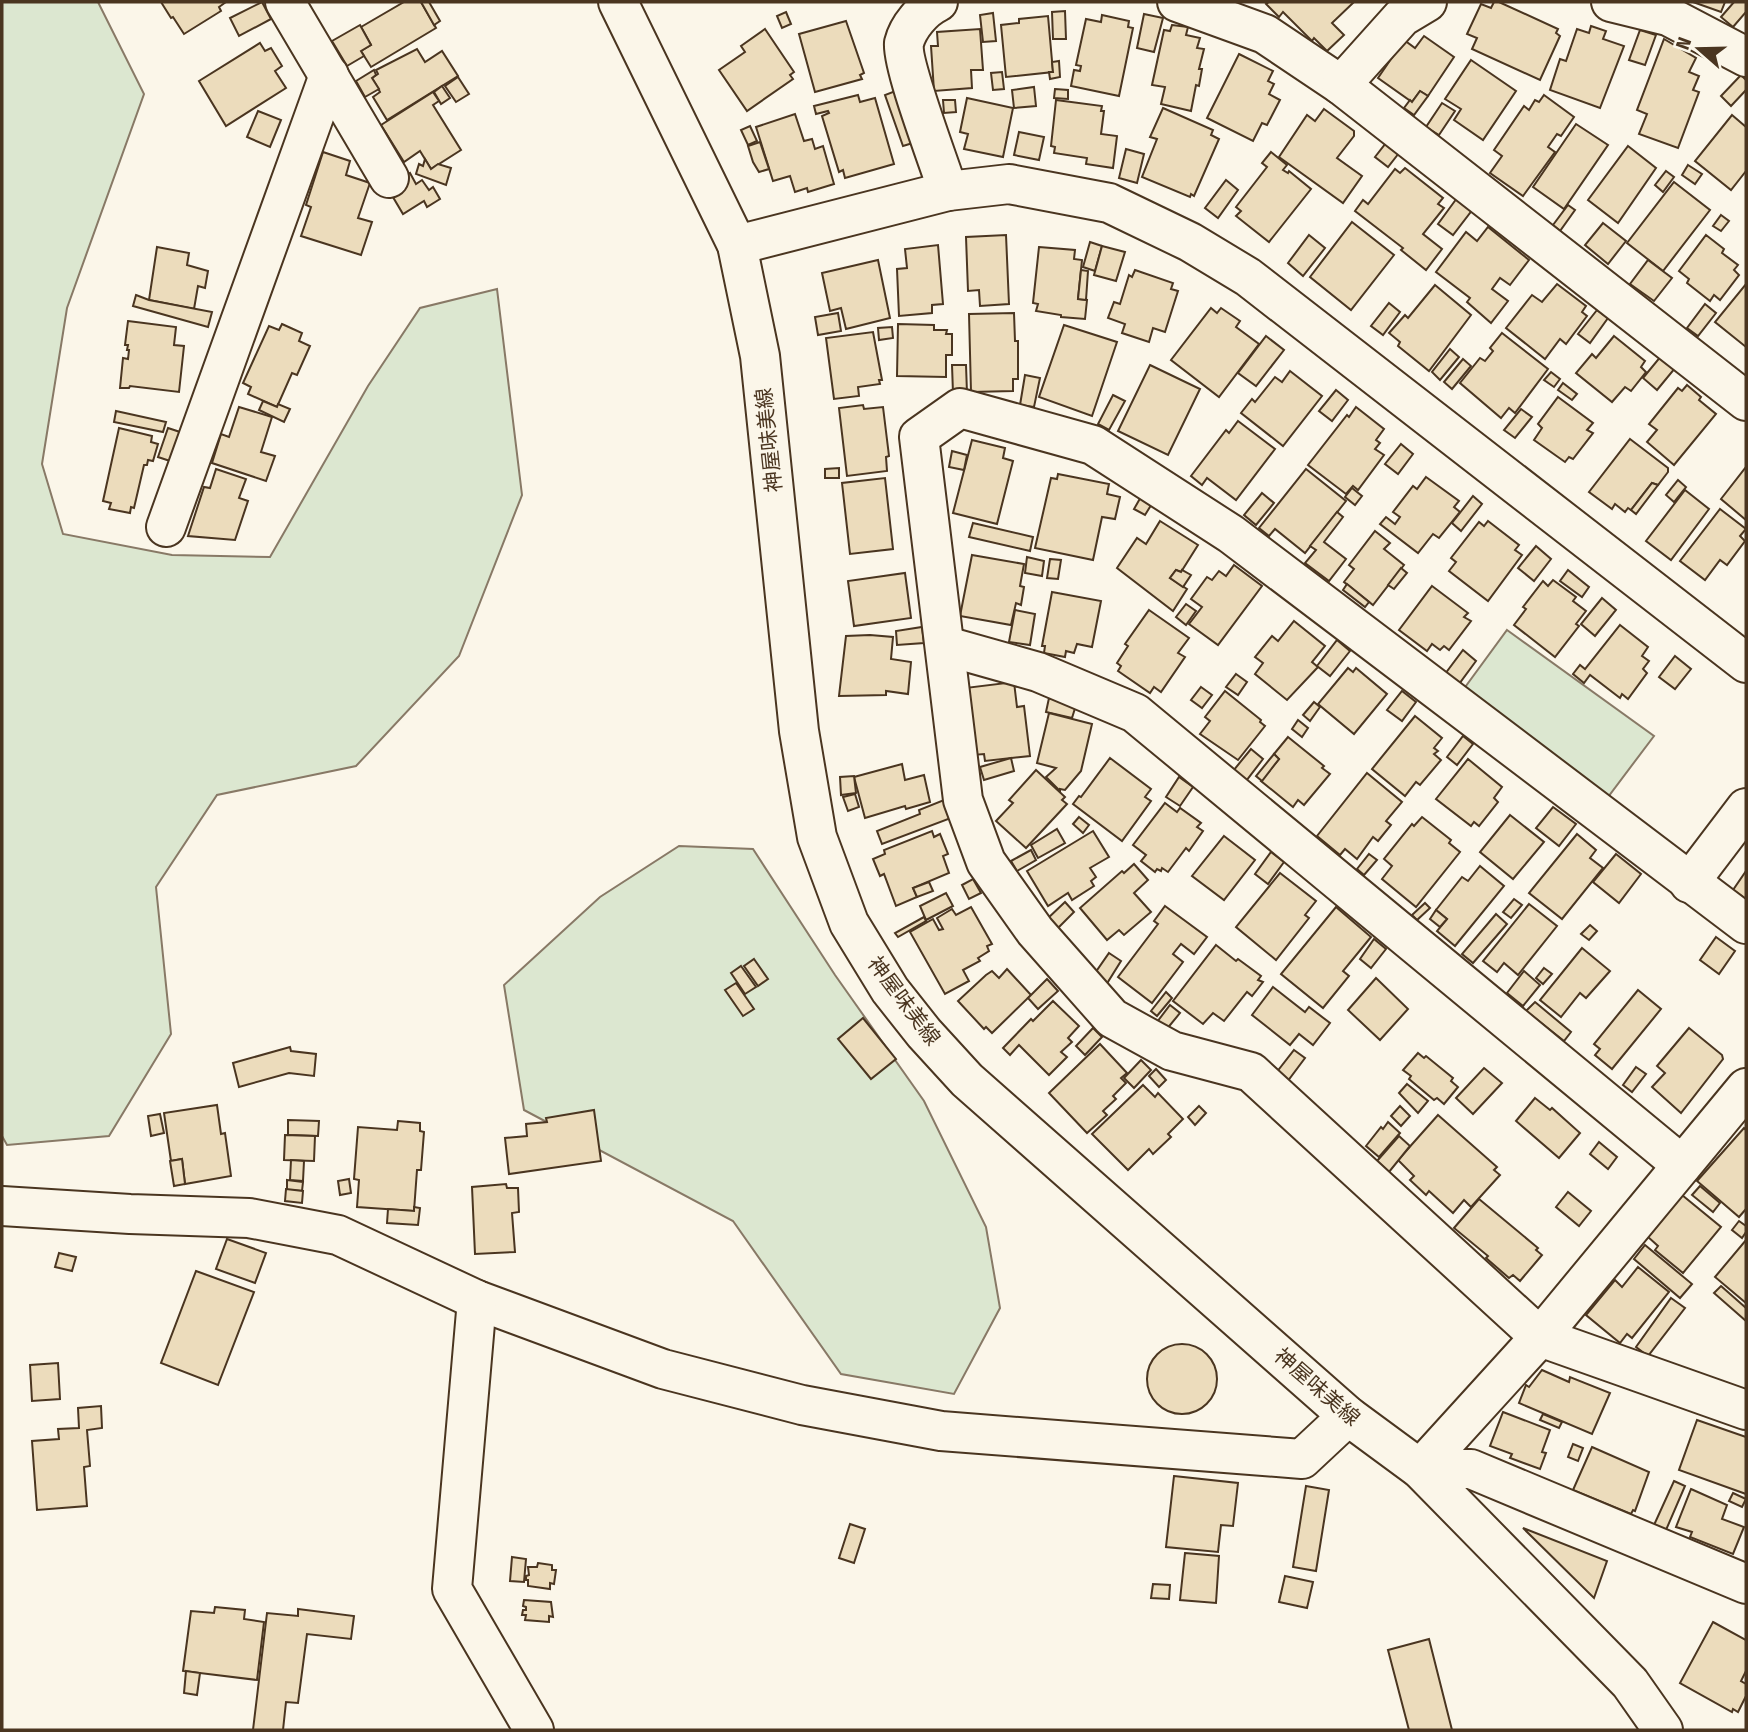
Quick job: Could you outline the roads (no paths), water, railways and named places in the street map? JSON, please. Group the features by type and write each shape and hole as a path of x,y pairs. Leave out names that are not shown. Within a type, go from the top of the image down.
{"street":[{"path":"285,2 390,178"},
{"name":"神屋味美線","path":"618,2 737,245 760,356 798,717 808,784 817,837 849,923 890,990 924,1033 967,1080 1348,1416 1420,1469 1630,1683 1663,1730"},
{"path":"938,2 916,20 904,44 909,74 948,191"},
{"path":"1177,2 1265,34 1341,85 1746,401"},
{"path":"1341,85 1402,17 1427,2"},
{"path":"1611,2 1668,16 1746,57"},
{"path":"166,527 329,75"},
{"path":"737,245 948,191 1009,184 1109,203 1190,242 1248,277 1746,663"},
{"path":"1741,1400 1540,1337 1251,1072 1172,1051 1112,1018 1035,931 986,862 962,800 946,646 919,437 960,408 1093,444 1231,534 1746,924"},
{"path":"946,646 1038,672 1135,713 1682,1166"},
{"path":"1689,883 1746,808"},
{"path":"1420,1469 1540,1337 1746,1088"},
{"path":"2,1206 249,1218 338,1235 477,1300 663,1369 802,1405 941,1431 1302,1459 1348,1416"},
{"path":"477,1300 452,1589 534,1730"},
{"path":"1420,1469 1471,1469 1746,1584"}]}
